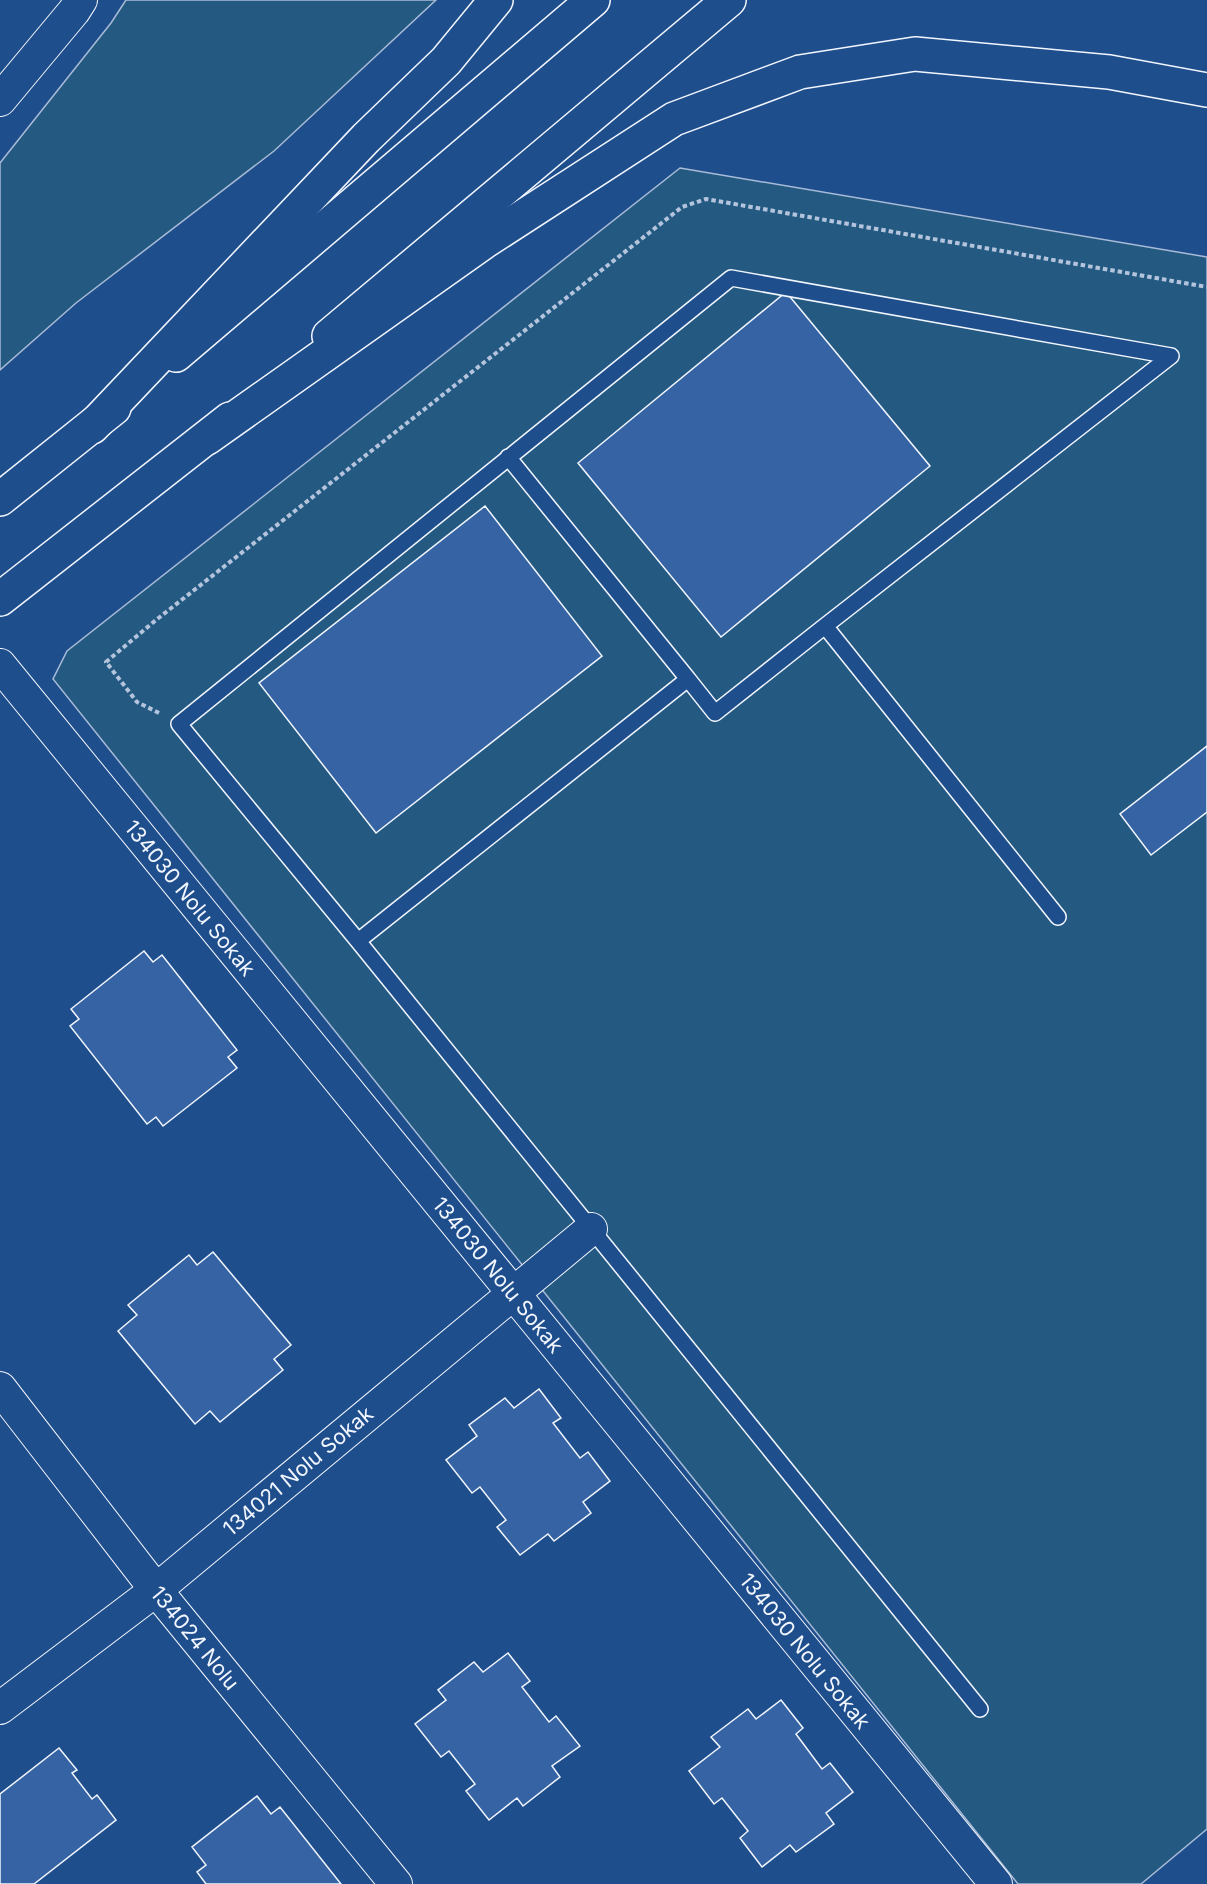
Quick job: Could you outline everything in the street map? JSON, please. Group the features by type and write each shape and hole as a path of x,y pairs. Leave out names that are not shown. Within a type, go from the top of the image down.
{"main road":[{"path":"92,427 366,138 446,61 496,0"},
{"path":"0,499 92,427 592,0"},
{"path":"0,599 207,438 729,0"},
{"path":"207,438 484,242 674,119 800,72 915,54 1108,72 1207,90"}],"street":[{"path":"0,100 81,0"},
{"name":"134030 Nolu Sokak","path":"0,665 996,1884"},
{"name":"134021 Nolu Sokak","path":"0,1708 156,1590 591,1229"},
{"name":"134024 Nolu","path":"0,1388 156,1590 396,1884"}],"lane":[{"path":"508,457 715,713 1171,356 731,278 508,457 179,724 358,941 980,1709"},
{"path":"825,626 1058,917"},
{"path":"358,941 688,679"}],"path":[{"path":"156,620 106,662 137,702 179,724"}],"shaded area":[{"path":"126,0 436,0 274,151 76,303 0,370 0,163 111,23"},
{"path":"680,168 1207,257 1207,1829 1141,1884 1018,1884 53,679 67,651"}],"building":[{"path":"786,292 930,466 721,637 578,463"},
{"path":"485,506 602,656 376,833 259,683"},
{"path":"1207,746 1207,812 1151,855 1120,814"},
{"path":"144,951 153,962 162,955 237,1050 228,1057 237,1068 163,1126 156,1117 147,1124 70,1026 79,1019 71,1009"},
{"path":"213,1252 291,1345 274,1359 283,1370 220,1422 210,1411 195,1424 118,1331 137,1315 128,1305 189,1255 197,1265"},
{"path":"539,1389 561,1418 553,1423 580,1458 588,1452 610,1481 583,1502 591,1513 554,1541 548,1534 520,1555 497,1527 506,1520 480,1487 472,1493 446,1460 477,1436 469,1425 505,1398 514,1408"},
{"path":"508,1653 530,1681 522,1687 549,1722 556,1716 580,1746 552,1766 560,1777 523,1806 517,1798 489,1820 466,1791 475,1784 449,1751 441,1757 415,1724 446,1700 438,1690 474,1662 483,1672"},
{"path":"781,1700 803,1728 796,1734 822,1769 830,1763 853,1792 826,1813 834,1824 796,1852 790,1845 762,1867 740,1838 748,1831 722,1798 714,1804 689,1771 720,1747 711,1737 748,1709 756,1719"},
{"path":"59,1748 77,1770 72,1773 92,1799 97,1795 116,1820 34,1884 0,1884 0,1794"},
{"path":"257,1796 271,1814 280,1807 341,1884 206,1884 197,1872 206,1865 192,1847"}]}
